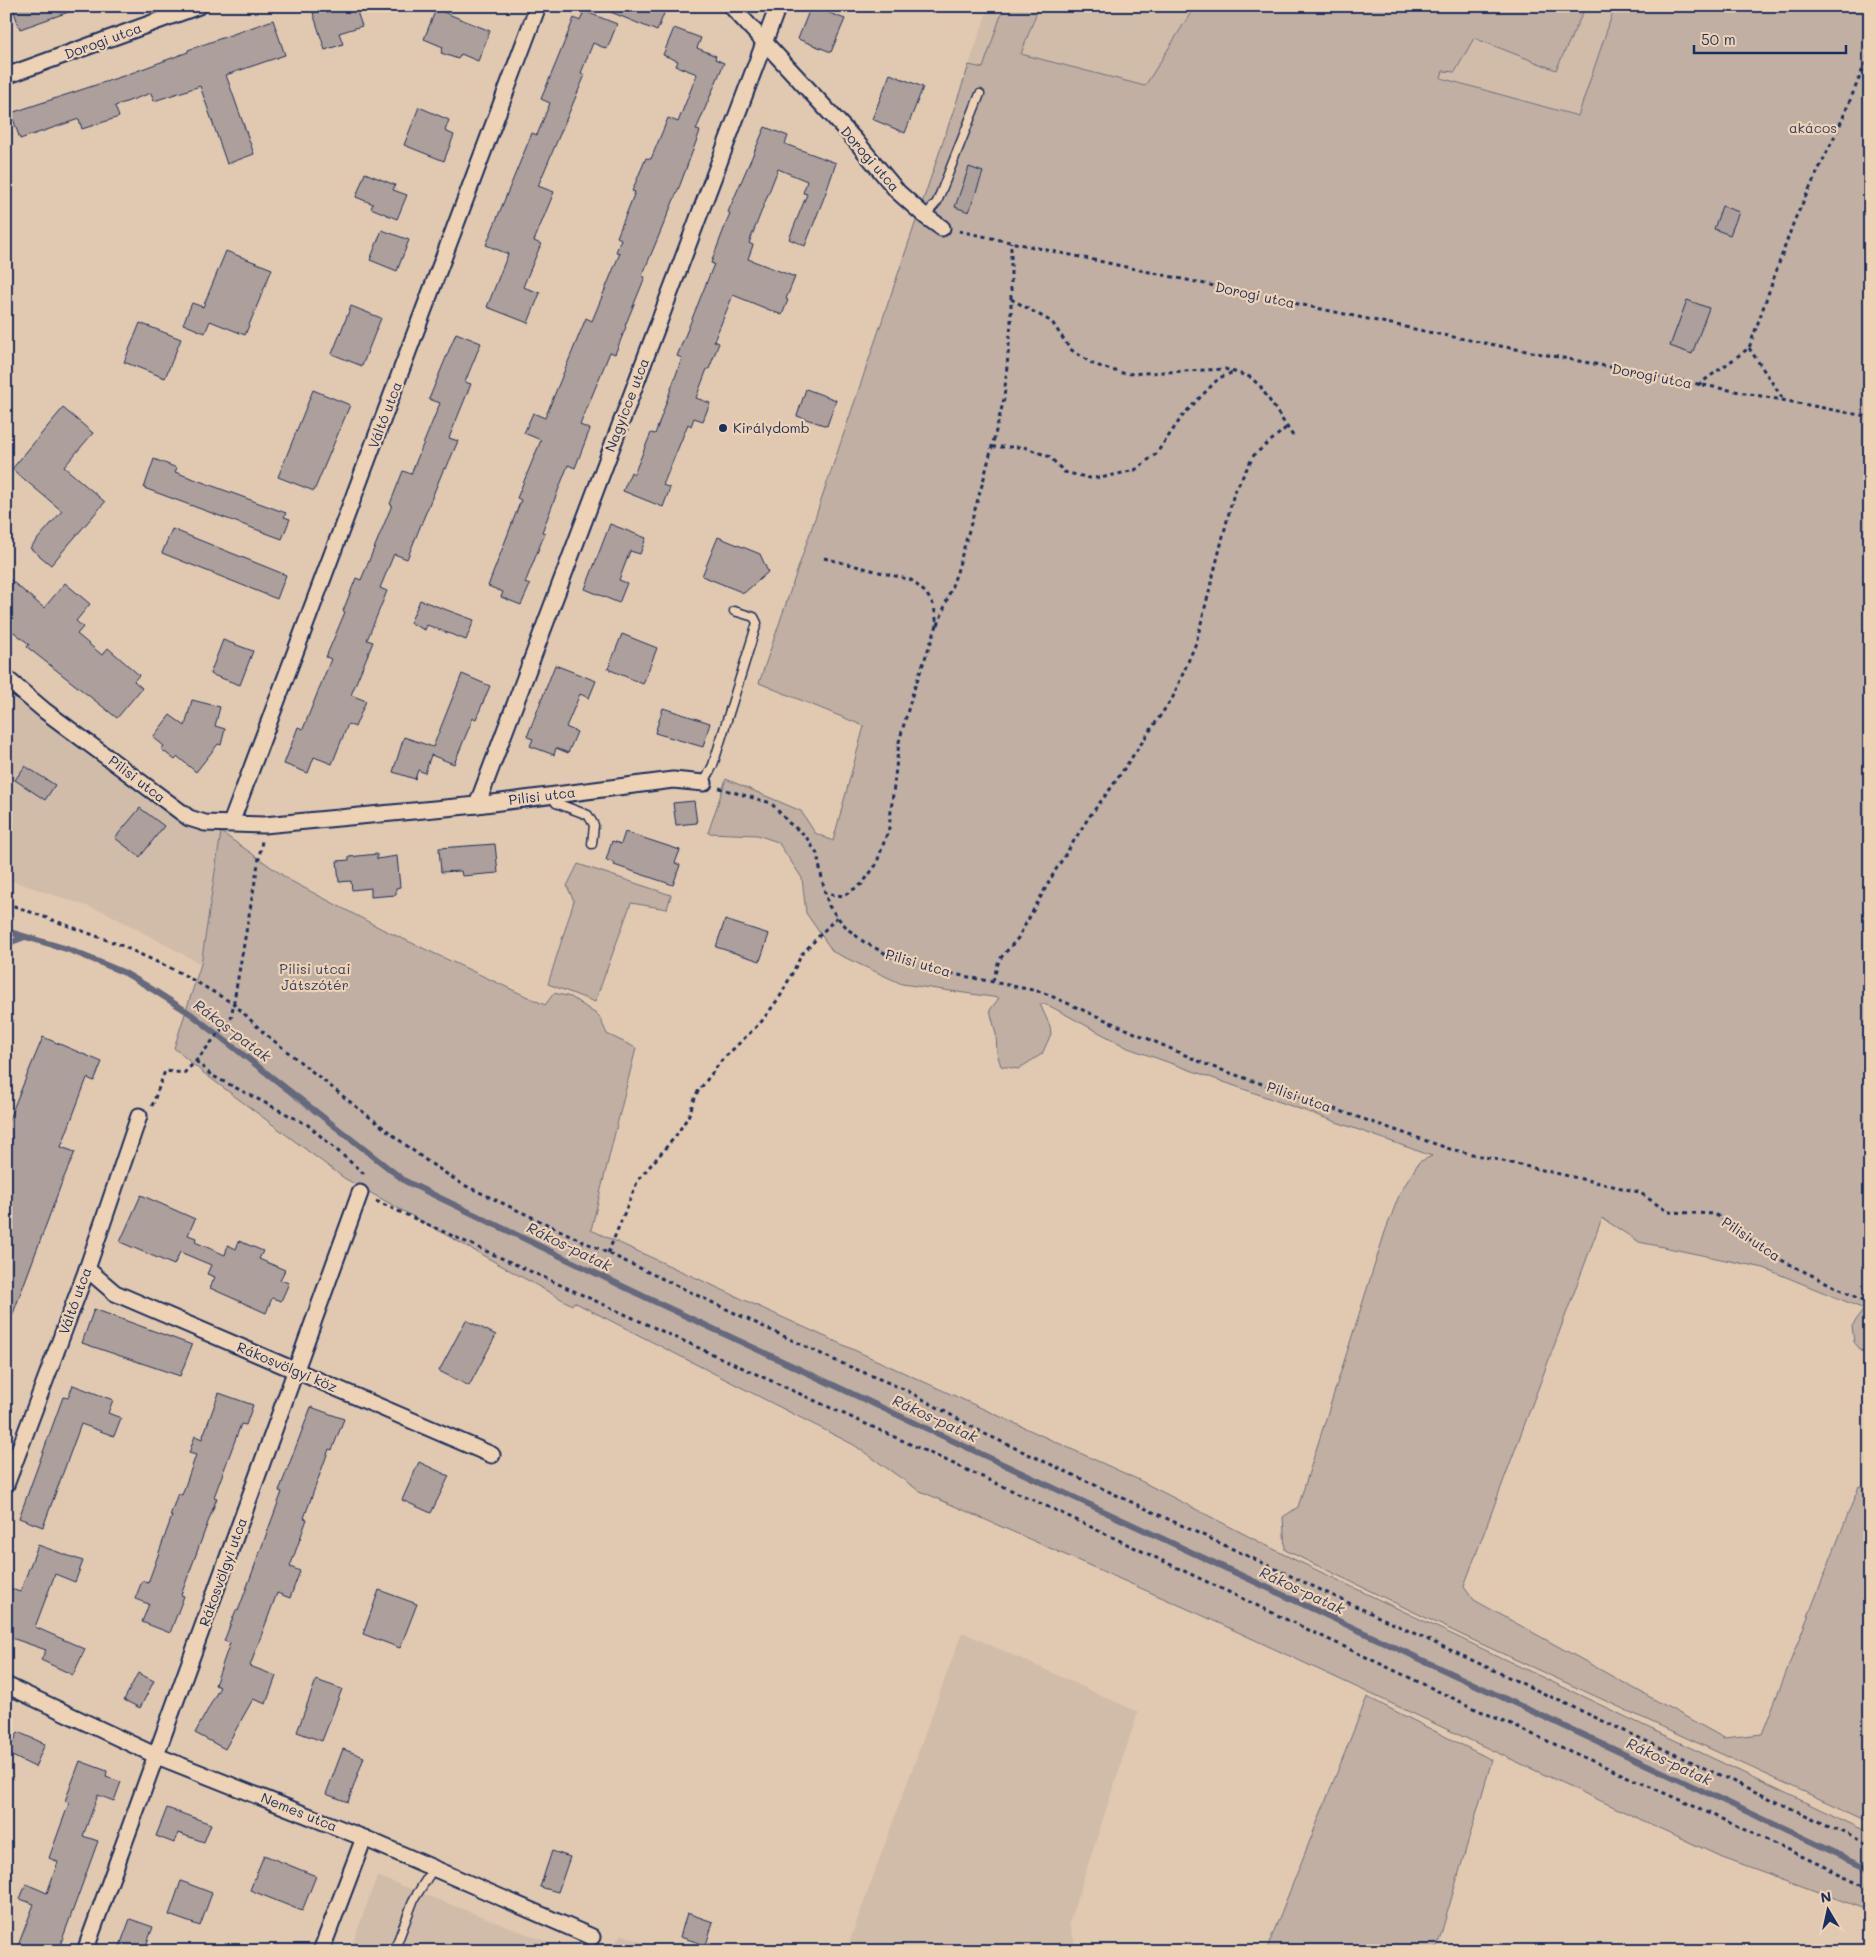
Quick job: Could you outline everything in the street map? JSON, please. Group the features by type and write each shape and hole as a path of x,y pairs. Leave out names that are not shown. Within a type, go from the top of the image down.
{"street":[{"name":"Dorogi utca","path":"6,76 199,6"},
{"name":"Váltó utca","path":"231,823 538,6"},
{"name":"Dorogi utca","path":"731,6 854,140 898,192 942,228"},
{"name":"Nagyicce utca","path":"477,804 778,6"},
{"name":"Pilisi utca","path":"6,678 44,710 189,818 205,823 264,825 477,804 673,780 704,783"},
{"name":"Váltó utca","path":"6,1485 87,1269 139,1116"},
{"name":"Rákosvölgyi utca","path":"85,1951 360,1193"},
{"name":"Rákosvölgyi köz","path":"87,1269 115,1293 492,1456"},
{"name":"Nemes utca","path":"6,1685 157,1756 364,1838 592,1937"},
{"path":"320,1951 364,1838"}],"lane":[{"path":"925,216 937,202 980,94"},
{"path":"704,783 713,765 757,623 754,617 734,611"},
{"path":"551,795 556,804 588,814 594,825 592,844"},
{"path":"394,1951 414,1899 433,1868"}],"path":[{"path":"1698,385 1749,348 1794,221 1839,127 1870,52"},
{"name":"Dorogi utca","path":"942,228 1433,334 1870,417"},
{"path":"825,893 843,896 862,884 876,865 888,828 899,742 913,692 957,572 1004,399 1011,322 1012,242"},
{"path":"1011,299 1052,322 1070,349 1093,364 1108,369 1126,374 1225,369 1250,377 1260,386 1293,436"},
{"path":"1749,348 1783,400"},
{"path":"992,446 1024,447 1050,457 1064,472 1090,478 1105,477 1135,470 1156,454 1184,414 1218,378 1234,372"},
{"path":"994,982 999,960 1018,938 1055,871 1089,817 1111,788 1172,697 1196,643 1234,493 1254,456 1287,426"},
{"path":"824,558 911,580 926,593 934,606 937,625"},
{"name":"Pilisi utca","path":"704,783 771,803 789,823 806,835 817,854 829,906 849,930 864,942 894,958 939,970 1042,992 1210,1066 1450,1149 1639,1192 1668,1212 1715,1214 1771,1255 1870,1304"},
{"path":"139,1116 148,1117 165,1071 184,1073 196,1062 231,1018 264,825"},
{"path":"6,903 118,944 181,972 234,1004 263,1032 424,1158 462,1184 834,1360 908,1390 994,1438 1870,1845"},
{"path":"608,1253 638,1180 675,1137 688,1117 697,1093 722,1060 762,1021 780,995 802,954 837,917"},
{"path":"196,1062 211,1074 308,1125 364,1173 360,1193 1055,1510 1478,1710 1700,1809 1870,1888"}],"shaded area":[{"path":"989,6 1237,6 1198,118 969,65"},
{"path":"1464,6 1615,6 1579,116 1441,78"},
{"path":"6,687 187,824 221,832 201,964 105,912 6,879"},
{"path":"962,1632 1138,1712 1069,1923 1077,1951 846,1951"},
{"path":"377,1876 571,1951 350,1951"},
{"path":"621,1934 668,1951 611,1951"}],"green space":[{"name":"akácos","path":"1004,6 1039,6 1021,54 1145,86 1195,6 1586,6 1556,70 1474,38 1455,72 1443,71 1441,78 1578,116 1615,6 1870,6 1870,1361 1854,1342 1852,1326 1864,1309 1764,1268 1639,1242 1602,1218 1464,1586 1474,1600 1724,1738 1762,1734 1859,1486 1870,1490 1870,1822 1464,1636 1285,1550 1283,1517 1298,1507 1385,1232 1400,1193 1419,1162 1432,1156 1128,1048 1046,1004 1040,1004 1050,1026 1051,1034 1042,1054 1018,1069 1001,1066 990,1010 999,998 902,984 833,952 806,913 802,878 778,842 757,835 708,833 726,779 801,811 815,833 833,841 864,726 759,683 969,65 983,68"},
{"name":"Pilisi utcai Játszótér","path":"221,832 291,881 384,930 545,1005 554,993 571,997 599,1016 607,1034 636,1048 591,1230 1137,1479 1285,1555 1870,1833 1870,1911 1717,1855 1197,1613 918,1490 854,1445 574,1302 572,1305 344,1178 201,1071 174,1048 201,964"},
{"path":"578,864 671,895 667,909 631,903 595,1002 548,984 574,901 567,886"},
{"path":"1367,1697 1492,1760 1436,1951 1266,1951"}],"building":[{"path":"12,6 76,6 77,9 20,29"},
{"path":"322,6 355,6 362,26 339,33 343,44 325,50 313,13 323,10"},
{"path":"596,6 667,6 657,31"},
{"path":"811,6 845,19 831,52 798,39"},
{"path":"436,9 490,31 478,61 461,54 458,59 441,53 443,47 424,39"},
{"path":"584,11 617,24 607,49 593,43 581,73 585,75 538,186 554,192 534,241 541,244 523,287 540,293 528,323 487,307 508,254 486,245 532,133 537,135 550,103 541,99 574,18 580,21"},
{"path":"273,20 285,55 226,75 254,154 227,164 200,86 154,101 151,93 115,106 119,117 82,129 79,119 20,139 11,113 126,75 188,52 188,50"},
{"path":"674,28 701,38 697,48 716,56 715,59 724,63 696,130 700,131 642,276 645,277 626,327 615,354 610,352 580,425 590,429 575,468 568,465 542,532 545,533 525,583 530,585 521,605 501,597 503,592 488,586 521,500 517,498 541,440 524,433 533,413 545,418 586,318 592,321 620,253 616,252 621,239 617,237 635,192 632,191 646,158 651,159 668,118 678,122 697,74 676,66 678,61 663,55"},
{"path":"890,74 923,87 905,133 872,119"},
{"path":"419,107 449,120 445,131 454,135 444,161 404,145"},
{"path":"765,127 788,136 785,144 836,163 805,246 789,239 807,194 803,193 807,181 778,169 749,243 753,245 748,259 795,277 786,299 788,300 782,315 733,295 714,341 719,343 696,398 710,403 703,421 694,418 691,426 688,424 663,485 670,488 663,507 623,491 631,472 634,474 651,433 655,434 682,358 677,356 714,264 711,263 730,213 728,212"},
{"path":"969,167 983,172 969,212 955,207"},
{"path":"365,173 395,185 393,190 407,195 397,219 371,208 373,204 356,197"},
{"path":"1722,206 1739,212 1730,235 1714,229"},
{"path":"382,230 409,240 397,271 370,260"},
{"path":"226,251 272,269 245,335 210,321 205,333 183,324 192,303 203,307"},
{"path":"1687,300 1709,308 1692,354 1670,346"},
{"path":"351,306 381,318 362,366 332,354"},
{"path":"140,323 181,339 165,378 124,362"},
{"path":"456,333 481,343 465,382 471,384 449,438 458,441 446,469 444,468 407,559 394,554 380,588 387,591 367,640 373,642 351,695 366,701 355,727 348,724 332,764 314,757 308,773 284,764 298,727 303,729 331,659 326,657 345,612 343,611 356,578 361,580 392,505 390,504 403,471 411,474 440,403 429,399"},
{"path":"806,389 836,400 827,426 797,416"},
{"path":"313,390 350,405 314,491 278,477"},
{"path":"63,408 93,433 64,467 105,502 51,565 30,548 62,511 12,469"},
{"path":"154,459 177,468 175,472 286,513 284,517 290,519 282,539 144,488"},
{"path":"610,524 646,538 640,554 630,551 619,580 627,583 619,603 585,589"},
{"path":"172,529 286,575 277,599 162,553"},
{"path":"718,537 760,554 768,572 744,593 702,576"},
{"path":"6,576 44,608 65,583 90,604 76,621 83,627 77,634 102,655 108,648 139,675 134,681 142,688 117,718 27,647 29,644 6,626"},
{"path":"420,600 474,620 466,640 427,625 425,630 410,623"},
{"path":"622,634 657,648 643,684 608,669"},
{"path":"223,640 253,651 240,685 210,674"},
{"path":"555,665 596,681 589,698 580,694 566,727 577,732 568,753 556,748 554,755 530,746 533,739 527,737"},
{"path":"462,674 490,686 476,719 473,718 454,764 431,755 425,773 418,770 415,779 393,772 404,737 433,747"},
{"path":"192,700 220,707 215,726 225,729 221,745 218,744 196,772 178,757 175,760 161,749 164,746 153,737 170,715 185,726"},
{"path":"663,708 710,723 703,747 655,733"},
{"path":"25,766 55,785 45,800 15,780"},
{"path":"694,801 697,823 676,825 673,803"},
{"path":"140,808 164,826 140,857 115,838"},
{"path":"625,832 680,850 675,863 680,865 673,885 614,865 615,863 606,860 612,841 621,844"},
{"path":"495,844 498,873 462,876 461,871 441,872 439,848"},
{"path":"377,854 377,859 397,856 400,887 396,888 396,895 371,897 371,888 352,890 351,881 339,882 337,861 349,860 349,857"},
{"path":"725,920 769,934 760,961 716,947"},
{"path":"43,1037 102,1062 94,1081 87,1078 61,1147 75,1152 8,1327 6,1327 6,1126"},
{"path":"141,1195 195,1219 188,1235 196,1238 195,1242 225,1255 228,1245 236,1249 239,1241 263,1251 259,1259 285,1270 280,1280 289,1283 281,1301 272,1298 266,1313 210,1288 215,1277 207,1274 211,1265 180,1252 174,1265 120,1242"},
{"path":"94,1309 192,1345 180,1376 82,1343"},
{"path":"466,1320 496,1335 469,1386 439,1371"},
{"path":"73,1385 113,1400 108,1413 121,1418 114,1436 81,1424 43,1527 19,1518 63,1397 68,1398"},
{"path":"219,1393 253,1405 246,1425 241,1424 214,1497 217,1498 181,1595 184,1596 170,1633 142,1622 149,1604 135,1599 142,1581 148,1583 172,1516 170,1516 178,1493 182,1495 196,1455 189,1453 195,1436 202,1439"},
{"path":"311,1407 344,1419 332,1450 329,1449 304,1518 307,1519 290,1567 300,1571 290,1598 277,1593 250,1666 276,1676 266,1704 253,1699 225,1749 195,1733 220,1687 215,1685 230,1643 224,1641 236,1610 238,1611 282,1492 279,1491"},
{"path":"419,1462 449,1476 431,1513 402,1500"},
{"path":"38,1545 83,1561 75,1582 55,1574 35,1627 85,1649 73,1675 41,1660 46,1650 6,1636 6,1587 20,1592"},
{"path":"379,1590 417,1604 400,1648 363,1634"},
{"path":"138,1673 154,1681 140,1708 124,1700"},
{"path":"316,1680 342,1689 322,1741 297,1732"},
{"path":"18,1732 45,1744 35,1767 8,1754"},
{"path":"343,1749 364,1757 348,1802 326,1794"},
{"path":"80,1761 107,1771 106,1777 121,1782 114,1801 98,1795 83,1836 98,1841 58,1951 16,1951 34,1904 20,1899 26,1884 47,1893 58,1862 49,1858 69,1803 65,1801"},
{"path":"167,1808 211,1824 204,1842 178,1833 174,1843 156,1836"},
{"path":"552,1851 570,1857 558,1892 540,1887"},
{"path":"264,1855 316,1876 302,1911 250,1890"},
{"path":"181,1881 212,1893 200,1926 169,1915"},
{"path":"687,1913 713,1922 706,1945 680,1937"},
{"path":"130,1919 153,1927 144,1951 118,1951"}],"waterway":[{"name":"Rákos-patak","path":"6,931 67,949 125,973 147,986 191,1014 405,1181 647,1298 1870,1869"},
{"name":"Rákos-patak","path":"6,944 25,937"}],"place":[{"name":"Királydomb","path":"723,428"}]}
